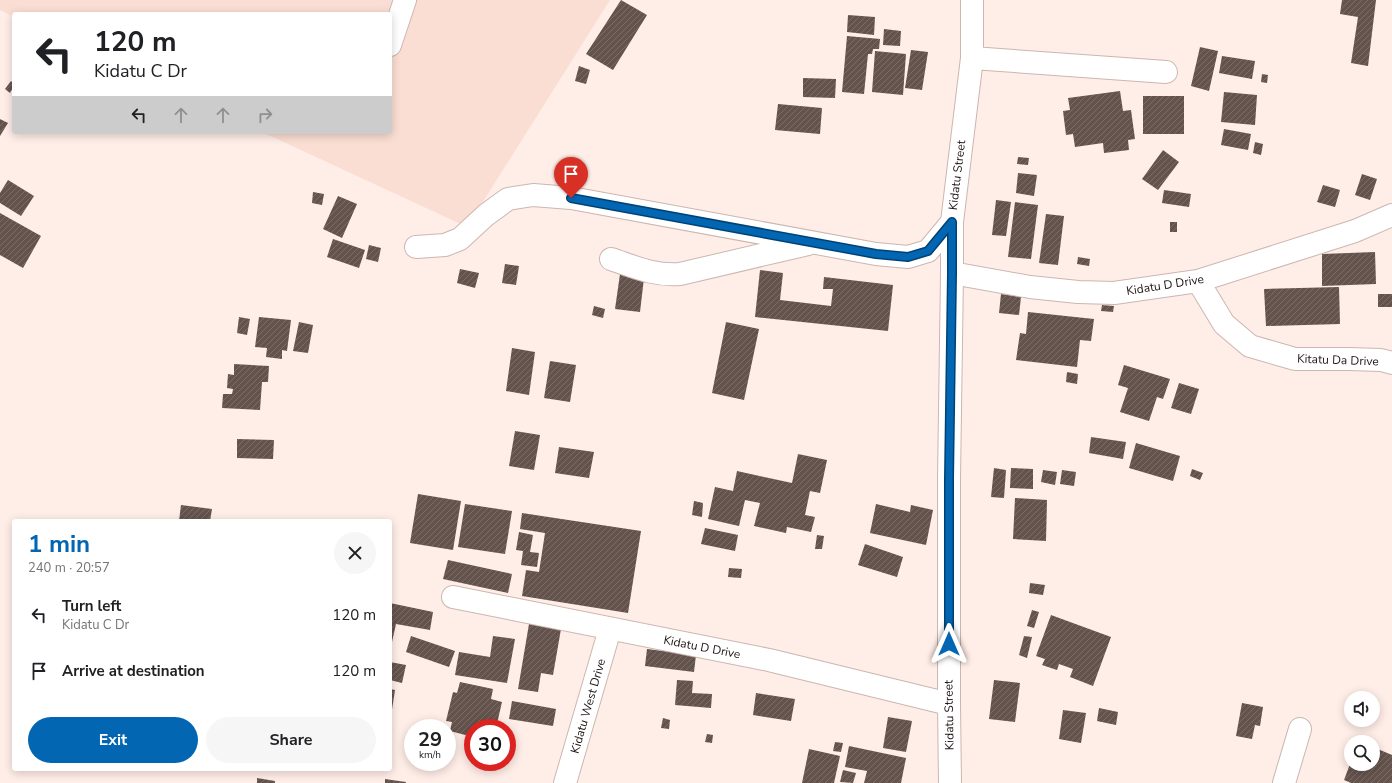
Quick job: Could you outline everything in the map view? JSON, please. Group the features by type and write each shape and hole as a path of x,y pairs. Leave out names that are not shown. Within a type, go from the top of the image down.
{"street":[{"path":"392,39 405,0"},
{"name":"Kidatu Street","path":"950,783 949,479 952,222 972,58 972,0"},
{"path":"972,58 1166,72"},
{"path":"416,247 445,245 460,239 486,215 508,199 533,195 571,198 876,254 908,257 928,251 952,222"},
{"name":"Kidatu D Drive","path":"952,273 1030,287 1078,292 1114,293 1198,281 1355,231 1392,215"},
{"path":"611,259 656,274 680,274 815,242"},
{"name":"Kitatu Da Drive","path":"1198,281 1224,324 1250,346 1295,359 1381,360 1392,363"},
{"name":"Kidatu D Drive","path":"453,597 769,660 949,704"},
{"name":"Kidatu West Drive","path":"565,783 610,629"},
{"path":"1284,783 1300,729"}],"shaded area":[{"path":"0,0 610,0 467,227 266,134 392,134 392,12 12,12 12,16 0,10"}],"building":[{"path":"621,0 647,15 613,70 586,54"},
{"path":"1342,0 1376,0 1368,66 1351,63 1358,17 1340,14"},
{"path":"848,15 875,17 874,35 847,32"},
{"path":"884,29 901,31 900,46 883,45"},
{"path":"847,36 880,39 879,49 873,49 872,54 868,54 864,94 842,92"},
{"path":"1200,47 1218,51 1209,91 1191,86"},
{"path":"911,50 928,52 922,90 905,88"},
{"path":"875,51 906,54 903,95 872,92"},
{"path":"1222,56 1255,61 1252,79 1219,73"},
{"path":"579,66 590,70 586,84 575,81"},
{"path":"1262,74 1268,75 1267,83 1261,82"},
{"path":"803,78 836,79 835,98 803,97"},
{"path":"11,81 12,90 10,93 5,89"},
{"path":"1120,91 1123,111 1131,110 1135,139 1128,140 1129,150 1104,153 1103,143 1075,147 1073,134 1066,135 1063,111 1070,110 1068,98"},
{"path":"1224,92 1257,95 1255,125 1221,122"},
{"path":"1143,96 1184,96 1184,134 1143,134"},
{"path":"778,104 822,108 820,134 775,130"},
{"path":"0,119 8,123 0,136"},
{"path":"1224,129 1251,134 1248,150 1221,145"},
{"path":"1255,142 1263,144 1261,155 1253,153"},
{"path":"1163,150 1179,162 1158,190 1142,179"},
{"path":"1018,157 1029,158 1028,165 1017,164"},
{"path":"1018,173 1037,175 1034,196 1016,193"},
{"path":"1362,174 1377,179 1370,200 1355,195"},
{"path":"8,180 34,196 21,216 0,203 0,193"},
{"path":"1323,185 1340,190 1335,207 1317,202"},
{"path":"1164,190 1191,194 1189,207 1162,203"},
{"path":"313,192 324,194 322,205 312,203"},
{"path":"338,196 357,204 342,238 323,229"},
{"path":"996,200 1011,202 1006,236 992,235"},
{"path":"1015,202 1038,205 1031,259 1008,257"},
{"path":"0,213 41,236 23,268 0,255"},
{"path":"1046,214 1064,216 1058,265 1039,263"},
{"path":"1170,222 1177,222 1177,232 1170,232"},
{"path":"333,239 365,250 359,268 327,257"},
{"path":"369,245 381,248 378,262 366,259"},
{"path":"1375,252 1376,284 1322,286 1322,254"},
{"path":"1078,257 1090,259 1089,266 1077,264"},
{"path":"505,264 519,266 516,285 502,283"},
{"path":"460,269 479,273 475,288 457,283"},
{"path":"760,270 783,273 780,300 831,306 833,289 823,289 824,277 893,285 888,331 755,317"},
{"path":"620,274 644,278 640,312 615,309"},
{"path":"1339,287 1340,324 1266,326 1264,289"},
{"path":"1001,294 1021,297 1019,315 999,313"},
{"path":"1378,294 1392,294 1392,307 1378,307"},
{"path":"1102,305 1114,306 1113,312 1101,311"},
{"path":"594,306 605,309 603,318 592,315"},
{"path":"1028,312 1094,319 1091,341 1080,340 1077,367 1016,360 1020,333 1026,334"},
{"path":"239,317 250,319 247,335 237,333"},
{"path":"259,317 291,320 287,351 282,350 282,359 266,357 267,348 255,347"},
{"path":"299,322 313,325 308,353 293,351"},
{"path":"726,322 759,329 744,400 712,393"},
{"path":"512,348 535,352 529,395 506,391"},
{"path":"550,361 576,365 570,402 544,398"},
{"path":"234,364 269,366 268,382 262,382 260,410 222,408 223,394 232,394 233,389 227,388 228,374 234,375"},
{"path":"1124,365 1170,379 1163,399 1157,397 1149,421 1120,412 1128,388 1118,385"},
{"path":"1067,372 1078,374 1077,384 1066,382"},
{"path":"1179,383 1199,389 1191,414 1171,408"},
{"path":"515,431 540,435 534,470 509,466"},
{"path":"1091,437 1126,442 1123,459 1089,453"},
{"path":"237,439 274,440 273,459 237,458"},
{"path":"1136,443 1180,456 1173,481 1129,468"},
{"path":"559,447 594,452 589,478 555,473"},
{"path":"798,454 827,460 820,493 810,491 805,515 815,517 811,532 787,527 786,533 754,526 760,503 745,500 739,526 708,519 715,487 733,491 737,471 792,483"},
{"path":"994,468 1006,470 1004,498 991,497"},
{"path":"1011,468 1033,469 1033,489 1010,488"},
{"path":"1192,469 1203,473 1200,480 1190,476"},
{"path":"1043,470 1057,472 1055,485 1041,482"},
{"path":"1062,470 1076,472 1074,486 1060,484"},
{"path":"418,494 461,501 453,550 410,543"},
{"path":"1015,498 1047,500 1046,541 1013,539"},
{"path":"694,501 703,503 702,517 692,515"},
{"path":"465,504 512,511 505,554 458,547"},
{"path":"876,504 910,512 911,505 933,510 926,545 870,533"},
{"path":"181,505 212,509 210,519 179,519"},
{"path":"522,513 641,531 628,613 522,596 526,570 539,572 545,533 520,529"},
{"path":"705,528 738,535 735,551 701,544"},
{"path":"519,532 533,535 530,552 539,553 537,567 521,565 523,551 516,550"},
{"path":"817,535 824,536 822,549 815,549"},
{"path":"865,544 903,557 897,577 858,565"},
{"path":"448,560 512,574 508,593 443,579"},
{"path":"729,568 742,569 741,578 728,577"},
{"path":"1030,583 1045,585 1043,595 1029,593"},
{"path":"392,603 433,612 430,630 396,624 392,642"},
{"path":"1032,610 1039,612 1034,628 1027,626"},
{"path":"1051,615 1111,637 1093,686 1070,677 1073,669 1059,664 1057,670 1042,665 1045,659 1036,656"},
{"path":"529,624 561,629 553,675 541,673 538,692 518,689"},
{"path":"411,636 455,651 449,667 406,652"},
{"path":"493,636 515,639 507,683 455,675 459,652 490,657"},
{"path":"1024,636 1032,637 1027,658 1019,655"},
{"path":"647,649 696,655 694,672 645,666"},
{"path":"392,662 406,665 402,683 392,680"},
{"path":"677,680 693,681 692,693 712,694 711,708 675,705"},
{"path":"994,680 1020,683 1015,722 989,719"},
{"path":"460,682 493,689 491,699 502,702 498,719 464,719 464,735 456,733 456,719 446,719 453,692 457,693"},
{"path":"392,689 395,690 392,710"},
{"path":"756,693 795,699 791,721 753,715"},
{"path":"512,701 556,709 553,726 509,719"},
{"path":"1242,703 1263,707 1260,726 1255,725 1252,739 1236,736"},
{"path":"1099,708 1118,712 1116,725 1097,721"},
{"path":"1063,710 1086,713 1081,743 1059,739"},
{"path":"888,717 912,721 906,752 883,748"},
{"path":"663,718 670,720 669,729 661,728"},
{"path":"707,734 713,735 712,743 705,742"},
{"path":"835,742 843,743 841,752 833,751"},
{"path":"849,746 906,758 901,783 864,783 867,771 845,767"},
{"path":"809,749 840,756 834,783 802,783"},
{"path":"1380,750 1392,755 1392,783 1351,783 1344,780 1347,771 1380,771"},
{"path":"843,770 856,773 853,783 840,782"},
{"path":"257,778 275,781 275,783 257,783"},
{"path":"385,779 406,782 406,783 385,783"}],"route":[{"path":"571,198 876,254 908,257 928,251 952,222 949,644"}]}
